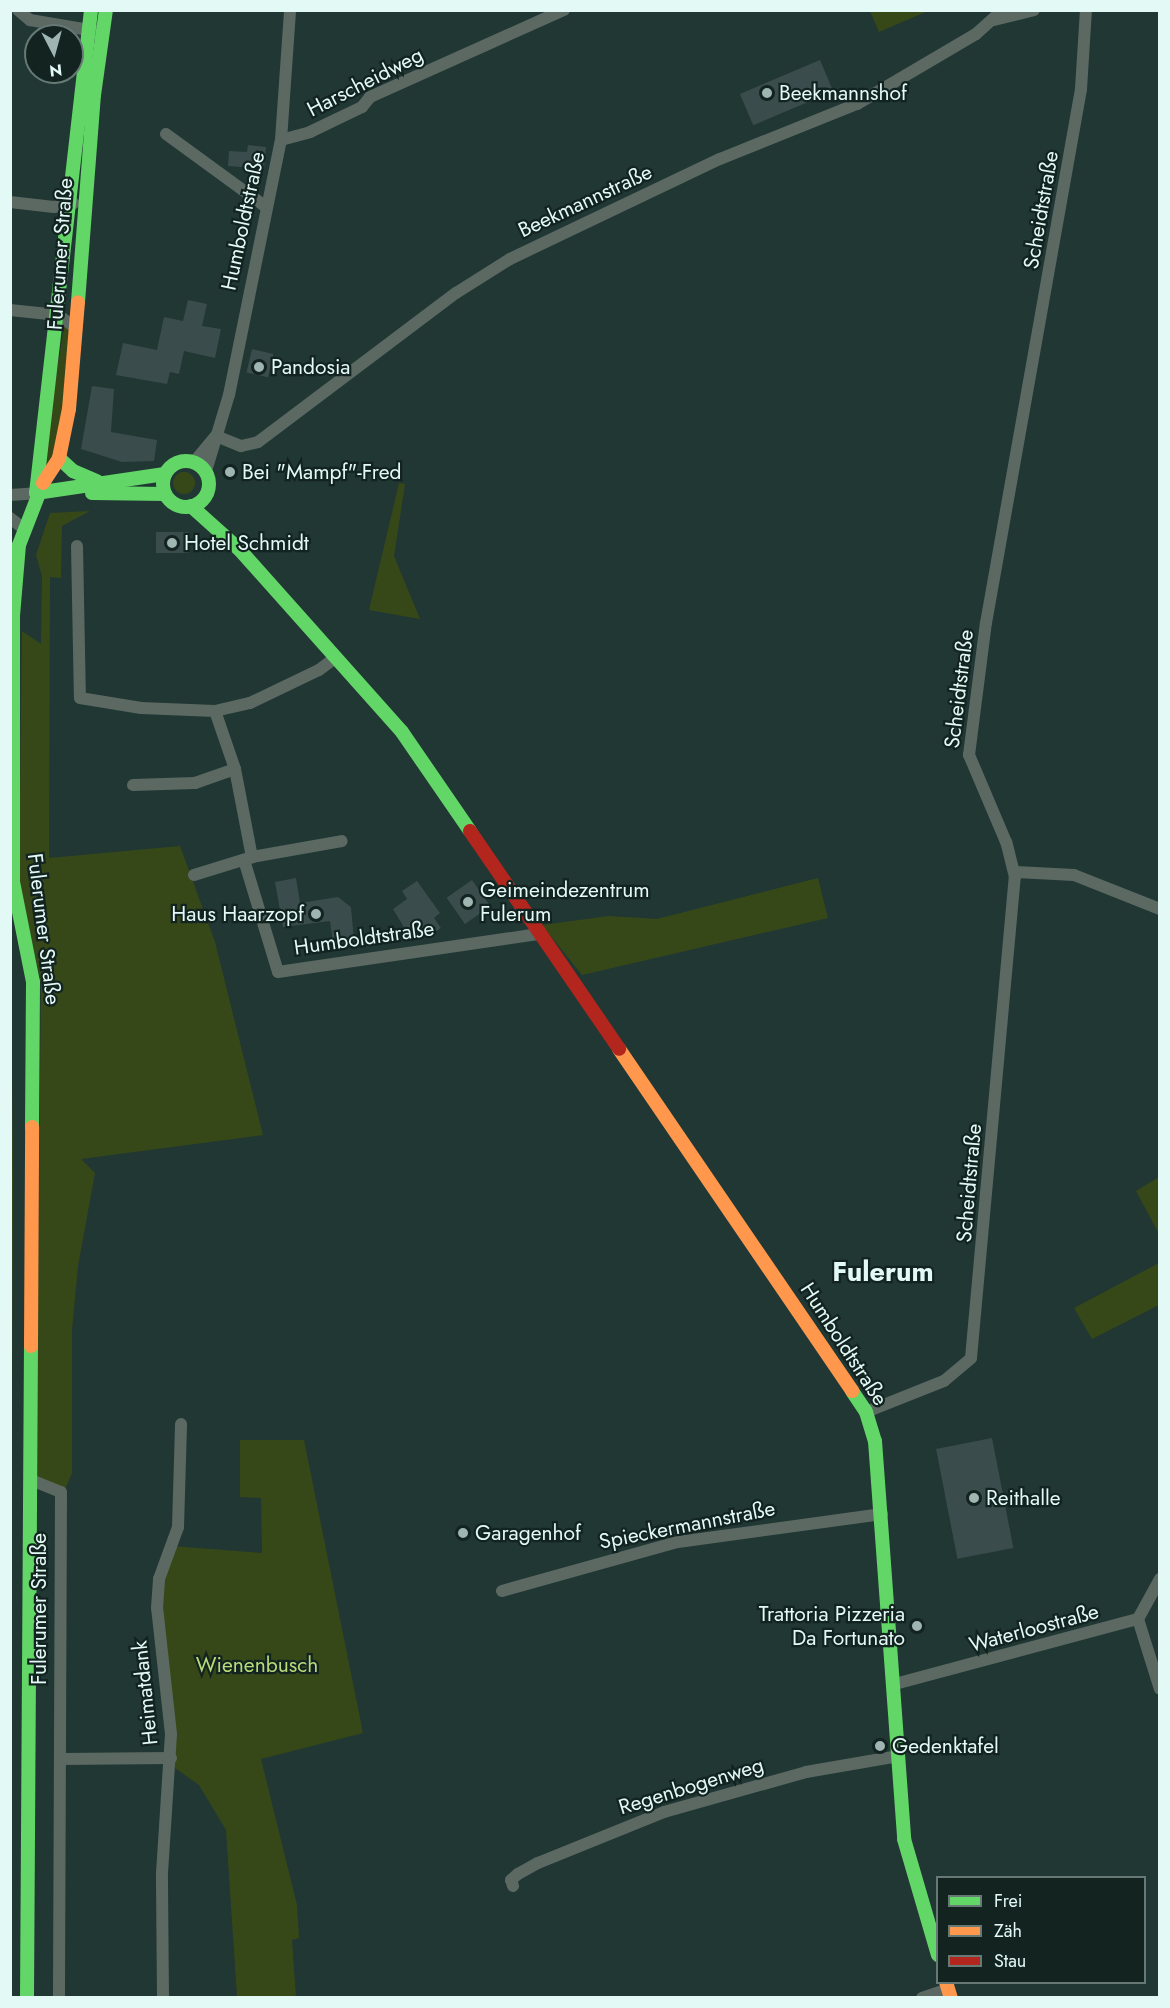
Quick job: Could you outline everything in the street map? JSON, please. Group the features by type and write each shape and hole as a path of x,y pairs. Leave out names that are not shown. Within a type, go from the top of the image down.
{"main road":[{"name":"Fulerumer Straße","path":"27,1998 33,982 13,882 13,616 16,564 36,493 91,10"},
{"name":"Fulerumer Straße","path":"36,493 59,458 69,409 85,197 106,10"},
{"path":"59,458 72,471 98,482"},
{"path":"36,493 165,494 165,474 172,465 194,462 206,471"},
{"name":"Humboldtstraße","path":"206,471 206,495 220,529"},
{"path":"36,493 98,482 165,474"},
{"name":"Humboldtstraße","path":"165,494 181,506 191,506 220,529 402,732 866,1412 875,1441 882,1514 905,1842 936,1948"},
{"path":"191,506 206,495"}],"street":[{"path":"18,10 30,20 102,33"},
{"name":"Humboldtstraße","path":"206,471 216,436 281,140 290,10"},
{"name":"Harscheidweg","path":"281,140 310,132 362,107 370,97 564,10"},
{"name":"Beekmannstraße","path":"216,436 241,446 258,442 456,293 510,259 720,159 856,104 1003,10"},
{"path":"991,16 1034,10"},
{"name":"Scheidtstraße","path":"866,1412 944,1381 971,1358 1015,872 969,755 986,623 1076,122 1086,10"},
{"path":"165,134 266,207"},
{"path":"10,202 68,206 85,197"},
{"path":"10,310 58,315 76,328"},
{"name":"Humboldtstraße","path":"194,462 216,436"},
{"path":"10,495 36,493"},
{"path":"10,518 24,529"},
{"path":"77,546 80,698 141,708 215,711 250,703 319,670 336,657"},
{"name":"Humboldtstraße","path":"215,711 235,770 248,859 278,972 538,934"},
{"path":"133,785 195,783 235,770"},
{"path":"194,875 248,859 342,841"},
{"path":"1015,872 1074,875 1160,909"},
{"name":"Heimatdank","path":"164,1998 162,1874 171,1758 157,1608 159,1579 178,1527 181,1424"},
{"name":"Fulerumer Straße","path":"31,1480 61,1492 59,1998"},
{"name":"Spieckermannstraße","path":"502,1591 678,1542 882,1514"},
{"path":"1160,1579 1138,1619 1160,1689"},
{"name":"Waterloostraße","path":"895,1684 1138,1619"},
{"name":"Regenbogenweg","path":"513,1886 511,1880 538,1863 664,1812 806,1772 899,1756"},
{"path":"60,1759 171,1758"},
{"path":"922,1998 948,1990"}],"green space":[{"path":"870,11 928,11 879,32"},
{"path":"64,327 69,329 66,407 49,468 42,467"},
{"path":"180,472 188,472 195,479 195,487 188,494 180,494 173,487 173,479"},
{"path":"399,483 405,484 394,556 420,619 369,610"},
{"path":"90,511 62,526 61,578 50,577 49,858 180,846 215,942 263,1135 81,1159 95,1173 78,1266 72,1330 72,1473 64,1492 36,1480 41,983 19,881 22,631 41,644 42,576 36,555 50,513"},
{"path":"818,878 828,918 582,975 542,925 609,916 657,919"},
{"path":"11,962 13,1179 11,1619"},
{"path":"1159,1177 1159,1234 1136,1191"},
{"path":"1159,1263 1159,1305 1092,1339 1074,1308"},
{"name":"Wienenbusch","path":"240,1440 304,1440 363,1733 261,1759 297,1905 299,1938 292,1940 296,1997 237,1997 226,1830 199,1785 175,1768 161,1628 162,1578 172,1546 262,1553 261,1498 240,1497"}],"building":[{"name":"Beekmannshof","path":"820,60 833,91 753,125 740,94"},
{"path":"248,145 266,147 264,169 228,166 229,151 247,152"},
{"path":"188,300 207,304 202,326 221,329 215,358 184,351 179,374 170,372 167,384 116,375 123,343 157,350 164,317 183,321"},
{"name":"Pandosia","path":"252,349 273,354 268,377 247,372"},
{"path":"92,386 114,389 111,432 157,440 154,461 122,462 81,449"},
{"name":"Hotel Schmidt","path":"156,532 189,532 189,553 156,553"},
{"name":"Haus Haarzopf","path":"296,878 300,903 338,897 351,907 354,941 333,943 330,921 283,927 275,882"},
{"name":"Geimeindezentrum Fulerum","path":"472,880 490,906 465,924 447,898"},
{"path":"417,881 440,913 434,918 441,928 431,935 426,928 411,939 393,909 407,899 402,891"},
{"name":"Reithalle","path":"992,1438 1013,1548 957,1559 936,1449"}],"traffic: fast":[{"path":"36,493 91,10"},
{"path":"78,302 94,95 106,10"},
{"path":"59,458 73,471 97,481"},
{"path":"186,461 202,468 209,484 202,500 186,507 170,500 163,484 170,468 186,461"},
{"path":"36,493 165,474"},
{"path":"32,1127 33,982 13,882 13,616 19,545 43,483"},
{"path":"92,493 165,494"},
{"path":"191,506 239,549 402,732 470,831"},
{"path":"27,1998 31,1346"},
{"path":"852,1391 866,1412 875,1441 904,1839 936,1948"}],"traffic: slow":[{"path":"43,483 59,458 69,409 78,302"},
{"path":"619,1049 852,1391"},
{"path":"31,1346 32,1127"},
{"path":"947,1984 951,1998"}],"traffic: jam":[{"path":"470,831 619,1049"}],"place":[{"name":"Beekmannshof","path":"767,93"},
{"name":"Pandosia","path":"259,367"},
{"name":"Bei \"Mampf\"-Fred","path":"230,472"},
{"name":"Hotel Schmidt","path":"172,543"},
{"name":"Geimeindezentrum Fulerum","path":"468,902"},
{"name":"Haus Haarzopf","path":"316,914"},
{"name":"Reithalle","path":"974,1498"},
{"name":"Garagenhof","path":"463,1533"},
{"name":"Trattoria Pizzeria Da Fortunato","path":"917,1626"},
{"name":"Gedenktafel","path":"880,1746"}],"district":[{"name":"Fulerum","path":"883,1272"}]}
